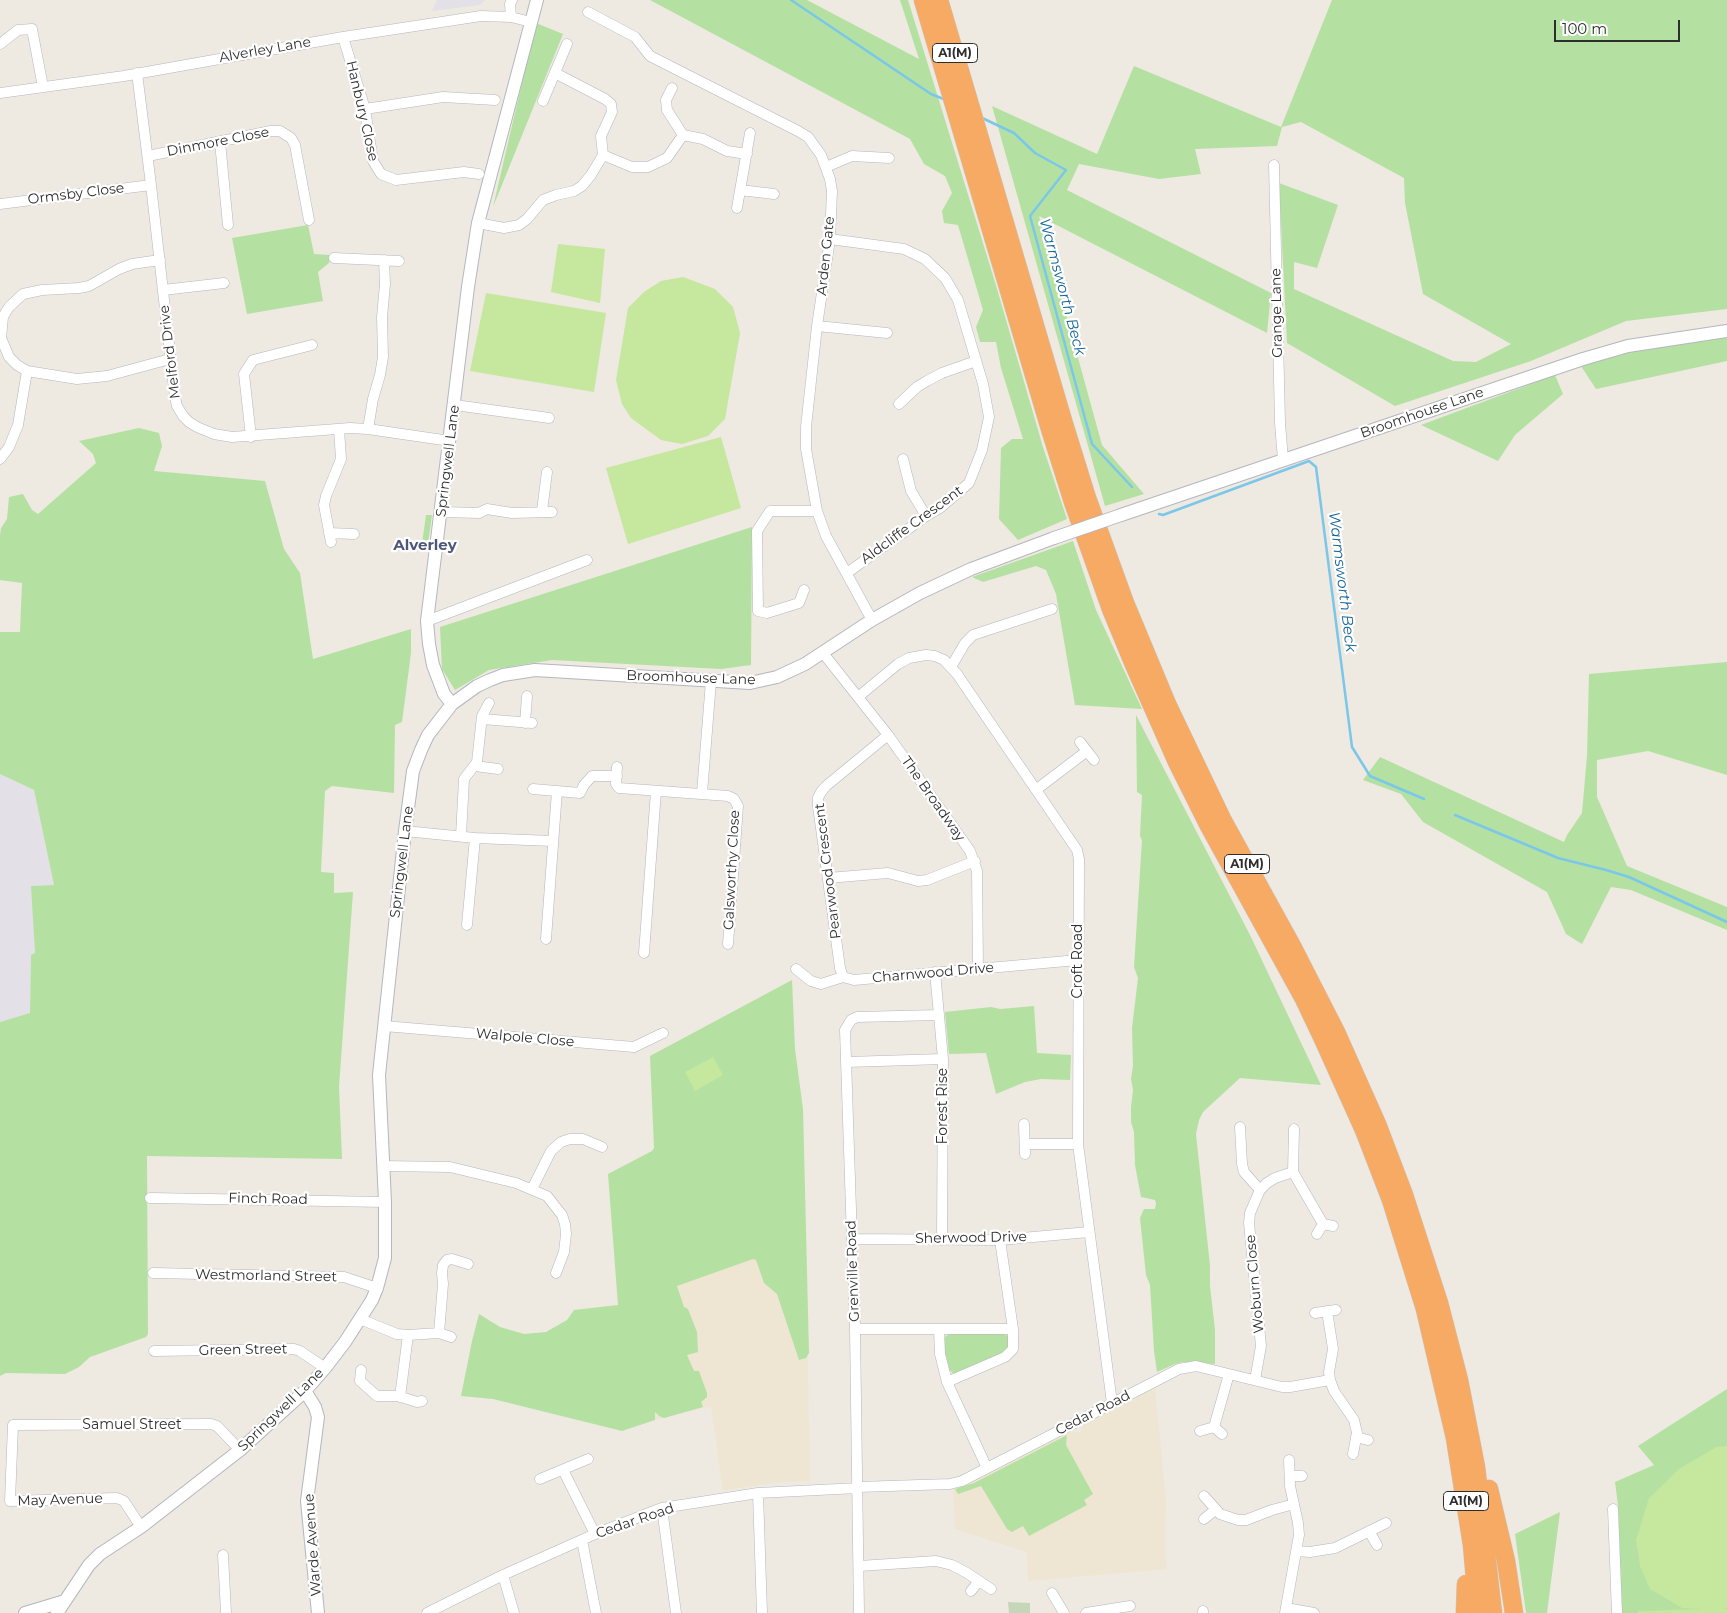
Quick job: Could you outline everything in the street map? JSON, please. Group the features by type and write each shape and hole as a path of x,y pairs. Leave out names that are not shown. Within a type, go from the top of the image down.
{"highway":[{"name":"A1(M)","path":"923,0 963,109 1087,498 1125,603 1190,753 1222,819 1316,991 1378,1124 1404,1195 1427,1264 1452,1385 1476,1467 1493,1613"},
{"name":"A1(M)","path":"939,0 963,109"},
{"name":"A1(M)","path":"1452,1385 1472,1545 1478,1613"},
{"path":"1452,1385 1465,1545 1465,1613"},
{"path":"1452,1385 1482,1454 1506,1560 1514,1613"}],"street":[{"path":"511,17 510,4 512,0"},
{"name":"Springwell Lane","path":"57,1613 95,1559 142,1527 240,1450 305,1391 346,1342 377,1288 385,1258 385,1202 379,1075 405,831 413,772 421,750 428,735 452,704 444,694 433,664 427,621 466,306 478,223 537,0"},
{"name":"Arden Gate","path":"588,12 635,37 650,56 808,137 816,146 826,167 832,191 830,239 817,326 806,439 817,511 826,536 872,620"},
{"name":"Alverley Lane","path":"0,93 137,73 343,37 481,16 511,17 531,22"},
{"path":"0,44 18,30 32,29 44,87"},
{"name":"Hanbury Close","path":"343,37 365,109 373,161 381,174 396,180 464,172 479,174"},
{"path":"543,101 567,44"},
{"name":"Melford Drive","path":"137,73 177,406 189,422 214,434 232,438 339,429 368,429 450,441"},
{"path":"478,223 504,228 519,225 527,219 543,200 574,191 583,185 592,175 603,155 602,136 612,112 610,104 605,98 555,73"},
{"path":"672,88 666,100 667,110 684,134 703,139 727,151 747,154"},
{"path":"365,109 443,97 495,100"},
{"name":"Dinmore Close","path":"148,156 277,130 291,138 295,145 309,220"},
{"path":"737,208 750,133"},
{"path":"603,155 632,167 648,167 666,158 684,134"},
{"path":"220,142 228,224"},
{"path":"826,167 848,156 889,158"},
{"name":"Grange Lane","path":"1274,165 1280,423 1283,460"},
{"name":"Ormsby Close","path":"0,204 151,186"},
{"path":"740,190 774,194"},
{"name":"Aldcliffe Crescent","path":"830,239 896,247 925,259 945,278 958,300 983,384 989,418 982,450 969,483 940,508 847,573"},
{"path":"334,258 399,261"},
{"path":"160,260 132,264 89,286 31,291 16,299 9,306 3,317 1,338 9,357 26,371 76,378 108,376 170,359"},
{"path":"368,429 383,356 384,260"},
{"path":"163,290 224,283"},
{"path":"817,326 887,333"},
{"name":"Broomhouse Lane","path":"452,704 465,694 490,680 503,675 535,670 750,683 764,681 790,672 872,620 920,593 970,569 1054,538 1583,359 1638,344 1727,331"},
{"path":"251,437 244,374 253,360 312,345"},
{"path":"899,404 917,387 927,381 942,373 976,361"},
{"path":"0,459 9,447 18,425 26,371"},
{"path":"455,405 549,418"},
{"path":"339,429 341,460 324,505 330,538 354,534"},
{"path":"903,459 911,491 926,516"},
{"path":"441,512 479,513 487,509 512,513 547,512 547,472"},
{"path":"804,590 799,603 767,613 758,611 757,531 770,511 817,511"},
{"path":"427,621 587,560"},
{"path":"951,667 973,635 1052,609"},
{"name":"The Broadway","path":"822,653 888,735 970,851 977,871 978,968"},
{"name":"Croft Road","path":"858,697 898,664 909,658 918,655 935,656 944,660 951,667 1037,789 1077,850 1079,859 1078,1144 1112,1403"},
{"path":"702,793 711,681"},
{"path":"482,719 528,723 527,696"},
{"path":"461,836 464,779 477,762 482,719 489,703"},
{"name":"Pearwood Crescent","path":"844,977 840,968 818,806 821,792 888,735"},
{"path":"1080,742 1094,760"},
{"path":"1037,789 1087,751"},
{"path":"475,766 498,769"},
{"name":"Galsworthy Close","path":"557,791 580,793 592,776 617,772 616,784 619,788 702,793 728,796 734,799 738,806 728,944"},
{"path":"533,789 557,791 546,939"},
{"path":"644,954 656,791"},
{"path":"405,831 475,838 554,841"},
{"path":"467,925 475,838"},
{"path":"828,878 888,873 909,880 927,880 975,862"},
{"name":"Charnwood Drive","path":"796,969 811,981 817,983 844,977 854,980 1078,960"},
{"name":"Forest Rise","path":"935,972 943,1059 942,1240"},
{"name":"Grenville Road","path":"859,1613 855,1329 845,1030 851,1020 857,1018 939,1015"},
{"name":"Walpole Close","path":"384,1026 634,1047 663,1033"},
{"path":"847,1062 943,1059"},
{"path":"1024,1124 1025,1149 1078,1144"},
{"path":"1240,1127 1244,1172 1260,1190 1275,1178 1293,1172"},
{"path":"1294,1129 1293,1172 1328,1225 1316,1234"},
{"path":"532,1189 550,1151 561,1142 583,1140 602,1147"},
{"path":"383,1166 450,1166 532,1189 548,1196 562,1215 565,1224 564,1252 556,1273"},
{"name":"Woburn Close","path":"1255,1380 1259,1363 1260,1337 1249,1223 1250,1213 1260,1190"},
{"name":"Finch Road","path":"150,1198 385,1202"},
{"name":"Sherwood Drive","path":"852,1239 1000,1240 1089,1232"},
{"path":"947,1382 1006,1357 1014,1345 1000,1240"},
{"path":"439,1333 443,1265 447,1260 452,1259 468,1264"},
{"name":"Westmorland Street","path":"153,1273 344,1277 377,1288"},
{"path":"1315,1313 1332,1311 1333,1349 1329,1372 1330,1380 1334,1391 1354,1420 1356,1438 1353,1454"},
{"path":"360,1319 388,1331 408,1335 439,1333 451,1337"},
{"path":"855,1329 1013,1329"},
{"path":"939,1329 940,1354 947,1382 987,1468"},
{"path":"400,1397 408,1335"},
{"name":"Green Street","path":"154,1351 294,1349 326,1368"},
{"name":"Cedar Road","path":"428,1613 503,1575 595,1534 662,1508 758,1493 950,1484 962,1481 1179,1369 1196,1366 1290,1387 1330,1380"},
{"path":"360,1370 360,1381 377,1396 400,1397 417,1402 422,1401"},
{"path":"1200,1430 1218,1431 1228,1374"},
{"name":"Warde Avenue","path":"305,1391 315,1407 318,1417 307,1501 318,1613"},
{"name":"Samuel Street","path":"13,1425 211,1424 218,1426 240,1450"},
{"name":"May Avenue","path":"13,1425 10,1501 117,1498 124,1502 142,1527"},
{"path":"1356,1438 1368,1440"},
{"path":"540,1479 588,1459"},
{"path":"1289,1460 1298,1523 1297,1551 1286,1611 1314,1613"},
{"path":"563,1470 595,1534"},
{"path":"1290,1476 1302,1476"},
{"path":"758,1493 762,1613"},
{"path":"1204,1496 1215,1510 1232,1520 1246,1520 1294,1504"},
{"path":"662,1508 676,1613"},
{"path":"1613,1509 1617,1613"},
{"path":"1204,1519 1215,1510"},
{"path":"1297,1551 1310,1552 1335,1548 1386,1523"},
{"path":"1369,1531 1377,1545"},
{"path":"582,1540 596,1613"},
{"path":"223,1555 226,1613"},
{"path":"859,1566 936,1561 952,1566 991,1590"},
{"path":"503,1575 514,1613"},
{"path":"971,1591 979,1581"},
{"path":"1052,1593 1064,1613"},
{"path":"24,1613 65,1601"},
{"path":"1086,1613 1124,1609"}],"shaded area":[{"path":"437,0 485,0 480,5 432,11"},
{"path":"0,774 34,790 54,885 32,886 35,954 31,955 30,1014 0,1022"},
{"path":"803,1109 810,1481 781,1482 723,1490 711,1406 655,1420 654,1367 612,1221 608,1174 652,1151 654,1148 654,1117"},
{"path":"1155,1387 1166,1502 1165,1551 1167,1569 1028,1581 1027,1552 955,1529 953,1489 968,1484 1071,1431 1080,1433 1083,1425"}],"green space":[{"path":"650,0 807,0 919,59 900,0 908,0 995,282 1043,447 1067,519 1018,540 999,519 1001,448 1012,439 1023,439 1001,368 996,342 980,342 976,327 983,310 958,225 944,223 942,211 952,193 945,176 924,164 910,139"},
{"path":"1332,0 1727,0 1727,309 1626,321 1531,361 1395,406 1287,343 1279,183 1338,205 1317,268 1294,262 1294,289 1453,361 1476,362 1511,344 1423,294 1405,203 1404,178 1301,122 1282,127 1277,146 1195,149 1201,174 1159,179 1079,164 1067,190 1271,293 1267,333 1039,216 1102,445 1144,494 1105,506 992,106 1097,154 1134,66 1281,127"},
{"path":"536,23 563,34 493,207"},
{"path":"308,225 314,254 330,255 329,263 318,272 323,301 247,314 232,238"},
{"path":"558,244 605,249 600,303 551,292"},
{"path":"683,277 715,289 733,307 740,333 725,419 708,436 682,444 661,440 631,418 622,404 616,380 628,308 644,292 661,281"},
{"path":"486,293 606,313 594,392 470,371"},
{"path":"1727,335 1727,361 1596,389 1579,363 1648,346"},
{"path":"1555,375 1563,394 1515,435 1498,461 1421,425"},
{"path":"139,428 159,433 162,446 154,471 265,481 284,549 300,573 313,659 411,629 411,653 402,722 395,725 394,793 332,786 325,791 321,872 334,873 334,893 353,892 339,1087 342,1159 147,1156 148,1334 146,1337 90,1357 79,1367 65,1374 6,1373 0,1376 0,1022 30,1013 31,955 35,953 31,886 54,885 34,790 0,774 0,632 20,632 22,583 0,580 1,528 7,519 9,497 23,494 32,510 38,514 96,463 93,454 79,441"},
{"path":"721,437 741,508 628,544 606,468"},
{"path":"426,515 432,515 428,544 422,544"},
{"path":"752,527 751,665 721,669 552,660 489,670 455,690 442,669 440,627"},
{"path":"1073,541 1096,610 1142,709 1075,705 1056,594 1046,570 1036,566 983,582 972,577"},
{"path":"1727,662 1727,775 1648,751 1597,760 1597,797 1627,866 1727,907 1727,930 1631,890 1611,887 1582,944 1566,934 1547,892 1423,822 1401,794 1363,780 1380,757 1564,842 1582,813 1587,756 1589,674"},
{"path":"1136,715 1250,935 1321,1085 1240,1078 1203,1112 1196,1134 1210,1266 1210,1286 1215,1330 1215,1364 1183,1362 1157,1372 1150,1285 1146,1275 1140,1218 1144,1209 1155,1209 1156,1203 1155,1200 1141,1197 1135,1165 1134,1132 1131,1122 1133,1090 1131,1079 1133,1066 1132,1028 1138,978 1134,967 1142,840 1140,836 1142,795 1137,792"},
{"path":"792,980 795,1049 803,1109 809,1353 806,1358 799,1360 777,1294 764,1283 756,1260 753,1259 677,1286 684,1307 688,1309 697,1332 698,1352 687,1355 694,1371 699,1371 707,1393 707,1397 701,1402 703,1407 664,1418 655,1412 655,1420 622,1431 493,1399 461,1396 479,1314 500,1327 524,1334 546,1332 567,1320 574,1310 618,1305 608,1174 652,1151 654,1148 650,1056"},
{"path":"1034,1006 1037,1053 1071,1055 1070,1080 1041,1079 1025,1082 996,1094 986,1053 949,1054 945,1012 991,1007 1000,1009"},
{"path":"713,1057 723,1075 695,1091 685,1072"},
{"path":"952,1333 1001,1333 1008,1336 1010,1350 958,1374 953,1373 947,1368 943,1341 946,1336"},
{"path":"1727,1389 1727,1613 1622,1613 1618,1505 1615,1482 1654,1465 1638,1446"},
{"path":"1067,1435 1066,1445 1093,1494 1084,1500 1087,1505 1029,1536 1023,1526 1012,1532 1007,1529 981,1486 958,1494 955,1489 974,1483"},
{"path":"1727,1446 1727,1608 1722,1609 1727,1609 1727,1613 1638,1613 1638,1611 1701,1609 1682,1608 1650,1589 1640,1566 1636,1540 1649,1498 1679,1469 1716,1447"},
{"path":"1560,1512 1547,1613 1526,1613 1515,1534"},
{"path":"1008,1602 1030,1603 1030,1613 1009,1613"}],"waterway":[{"name":"Warmsworth Beck","path":"791,0 931,94 946,100"},
{"name":"Warmsworth Beck","path":"980,117 1014,133 1035,153 1066,170 1030,216 1092,444 1132,487"},
{"name":"Warmsworth Beck","path":"1159,514 1163,515 1309,461 1316,467 1352,747 1370,776 1424,799"},
{"name":"Warmsworth Beck","path":"1455,815 1558,858 1629,877 1727,922"}],"district":[{"name":"Alverley","path":"425,546"}]}
